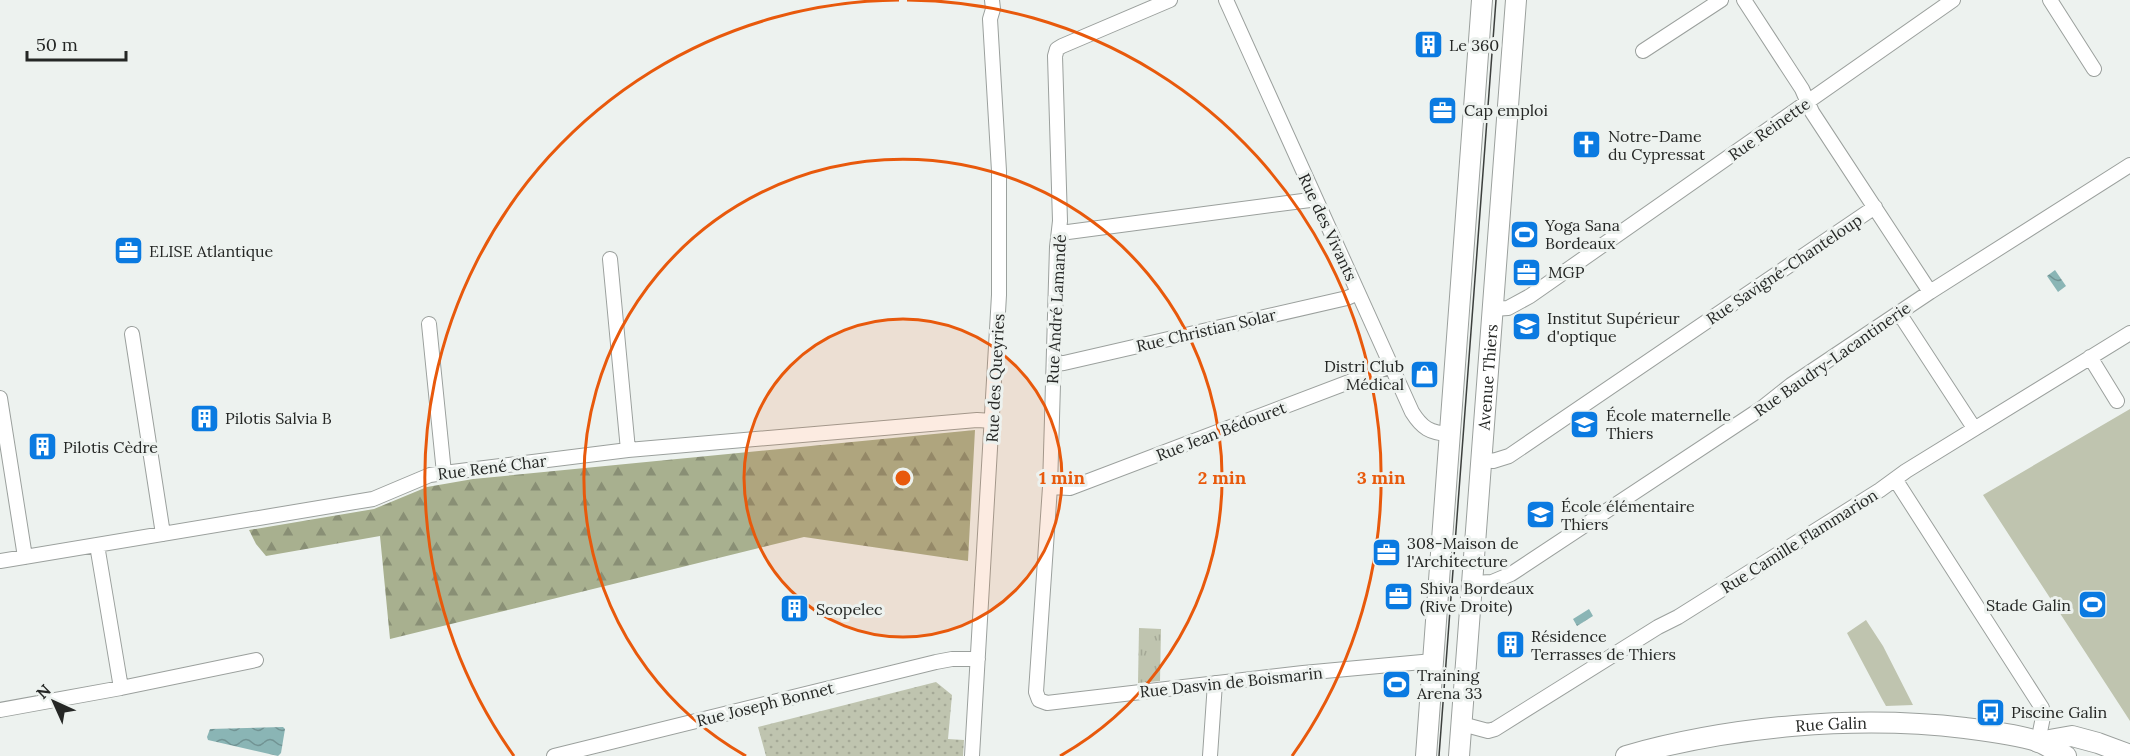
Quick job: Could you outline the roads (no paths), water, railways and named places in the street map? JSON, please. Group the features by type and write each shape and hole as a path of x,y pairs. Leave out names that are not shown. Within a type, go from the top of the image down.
{"main road":[{"name":"Avenue Thiers","path":"1426,756 1482,0"},
{"name":"Avenue Thiers","path":"1459,756 1516,0"},
{"name":"Rue Galin","path":"1626,756 1727,735 1841,723 1943,726 1989,731 2038,742 2066,756"},
{"name":"Rue Galin","path":"2038,742 2072,736 2128,753"}],"street":[{"name":"Rue des Queyries","path":"972,756 999,295 1000,221 996,92 990,19 993,9 992,0"},
{"name":"Rue André Lamandé","path":"1036,692 1050,487 1057,247 1060,231 1055,56 1057,50 1062,46 1170,0"},
{"name":"Rue des Vivants","path":"1226,0 1412,412 1422,427 1429,431 1449,434"},
{"path":"1643,51 1721,0"},
{"path":"1744,0 1802,89 1825,131 1930,292"},
{"name":"Rue Reinette","path":"1493,309 1514,306 1530,296 1953,0"},
{"path":"2050,0 2094,69"},
{"name":"Rue Baudry-Lacantinerie","path":"1472,583 1492,582 1511,574 1762,408 1791,384 1930,292 2130,165"},
{"path":"1060,231 1092,229 1315,198"},
{"name":"Rue Savigné-Chanteloup","path":"1481,459 1493,461 1509,456 1875,207"},
{"path":"610,259 628,450"},
{"name":"Rue Christian Solar","path":"1054,363 1064,363 1325,303 1358,293"},
{"path":"1899,313 1974,428"},
{"path":"429,324 444,473"},
{"name":"Rue Camille Flammarion","path":"1462,724 1488,731 1495,729 1658,627 1699,604 1974,428 2130,333"},
{"path":"132,334 163,534"},
{"path":"2090,357 2116,401"},
{"name":"Rue Jean Bédouret","path":"1050,487 1070,488 1391,366"},
{"path":"0,398 25,557"},
{"name":"Rue René Char","path":"0,561 373,499 430,475 444,473 628,450 871,428 977,420 993,421"},
{"path":"1895,479 2042,708 2043,717 2038,742"},
{"path":"97,545 121,688"},
{"name":"Rue Joseph Bonnet","path":"554,756 936,662 978,658"},
{"path":"0,710 256,660"},
{"name":"Rue Dasvin de Boismarin","path":"1036,692 1039,700 1047,704 1215,683 1432,661"},
{"path":"1210,756 1215,683"}],"water":[{"path":"2055,270 2066,286 2058,292 2047,276"},
{"path":"1589,609 1593,616 1577,626 1573,619"},
{"path":"283,727 285,729 281,753 278,756 208,740 207,737 210,729"}],"tram line":[{"path":"1439,756 1496,0"}],"place":[{"name":"Le 360","path":"1428,45"},
{"name":"Cap emploi","path":"1443,110"},
{"name":"Notre-Dame du Cypressat","path":"1587,145"},
{"name":"Yoga Sana Bordeaux","path":"1524,234"},
{"name":"ELISE Atlantique","path":"128,251"},
{"name":"MGP","path":"1527,272"},
{"name":"Institut Supérieur d'optique","path":"1526,327"},
{"name":"Distri Club Médical","path":"1425,375"},
{"name":"Pilotis Salvia B","path":"204,418"},
{"name":"École maternelle Thiers","path":"1585,424"},
{"name":"Pilotis Cèdre","path":"42,447"},
{"name":"École élémentaire Thiers","path":"1540,515"},
{"name":"308-Maison de l'Architecture","path":"1386,552"},
{"name":"Shiva Bordeaux (Rive Droite)","path":"1399,597"},
{"name":"Stade Galin","path":"2092,605"},
{"name":"Scopelec","path":"795,609"},
{"name":"Résidence Terrasses de Thiers","path":"1510,645"},
{"name":"Training Arena 33","path":"1396,684"},
{"name":"Piscine Galin","path":"1990,712"}]}
